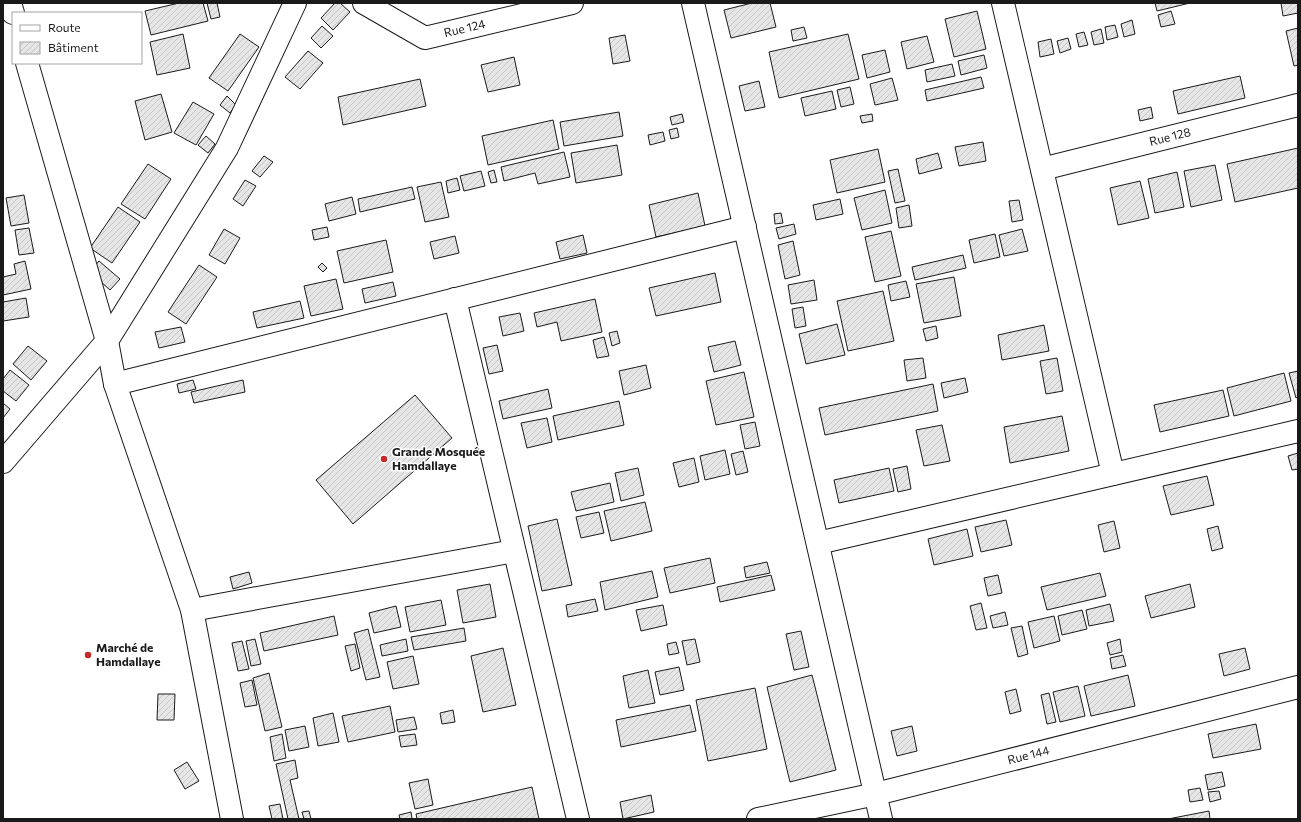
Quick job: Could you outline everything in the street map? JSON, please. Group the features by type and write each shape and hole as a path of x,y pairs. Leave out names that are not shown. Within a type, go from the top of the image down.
{"street":[{"path":"3,462 106,341 227,148 295,3"},
{"name":"Rue 124","path":"364,3 425,38 572,3"},
{"path":"693,3 882,819"},
{"path":"1003,3 1113,474"},
{"path":"27,64 106,341 115,384 192,610 232,819"},
{"name":"Rue 128","path":"1042,169 1298,105"},
{"path":"115,384 745,227"},
{"path":"455,299 578,819"},
{"path":"818,543 1298,431"},
{"path":"192,610 514,551"},
{"name":"Rue 144","path":"758,819 876,794 1298,687"}],"building":[{"path":"179,3 203,3 208,21 151,35 145,11"},
{"path":"207,3 217,3 220,17 211,19"},
{"path":"335,3 340,3 350,12 333,30 321,18"},
{"path":"752,3 770,3 776,27 731,38 724,10"},
{"path":"1155,3 1190,3 1157,11"},
{"path":"1281,3 1298,3 1298,13 1283,16"},
{"path":"977,11 986,49 954,57 945,19"},
{"path":"1171,11 1175,24 1161,27 1158,15"},
{"path":"1132,20 1135,34 1124,37 1121,24"},
{"path":"1115,25 1118,37 1107,40 1105,27"},
{"path":"322,26 333,36 321,48 311,38"},
{"path":"804,27 807,38 793,41 791,30"},
{"path":"1298,28 1298,65 1294,66 1286,31"},
{"path":"1101,29 1104,43 1094,45 1091,32"},
{"path":"1084,32 1088,45 1079,47 1076,34"},
{"path":"183,34 190,68 157,75 150,42"},
{"path":"240,34 259,47 228,91 209,78"},
{"path":"848,34 859,79 779,98 769,52"},
{"path":"625,35 630,61 613,64 609,38"},
{"path":"927,36 934,62 907,69 901,42"},
{"path":"1068,38 1071,49 1060,53 1057,41"},
{"path":"1051,39 1054,54 1040,57 1038,42"},
{"path":"885,50 890,72 867,78 862,55"},
{"path":"308,51 323,63 300,89 285,77"},
{"path":"984,55 987,68 961,75 958,61"},
{"path":"514,57 520,85 488,92 481,65"},
{"path":"952,64 955,76 927,82 925,70"},
{"path":"1240,76 1245,98 1178,114 1173,91"},
{"path":"981,77 984,88 927,101 925,90"},
{"path":"892,78 898,100 875,105 870,84"},
{"path":"420,79 426,106 343,125 338,97"},
{"path":"759,81 765,107 745,111 739,86"},
{"path":"850,87 854,104 841,107 837,90"},
{"path":"832,91 836,109 805,116 801,98"},
{"path":"161,94 172,132 145,140 135,101"},
{"path":"227,96 236,105 230,113 220,105"},
{"path":"193,102 214,114 196,145 174,133"},
{"path":"1151,107 1153,118 1140,121 1138,110"},
{"path":"619,112 623,136 564,146 560,122"},
{"path":"682,114 684,122 672,125 670,117"},
{"path":"872,114 873,121 862,123 860,116"},
{"path":"553,120 559,149 488,165 482,136"},
{"path":"677,128 679,137 671,139 669,130"},
{"path":"663,132 665,141 650,145 648,135"},
{"path":"206,136 215,144 208,153 198,145"},
{"path":"983,142 986,161 959,166 955,147"},
{"path":"617,145 622,175 576,183 571,153"},
{"path":"1298,148 1298,188 1235,202 1227,164"},
{"path":"878,149 885,182 837,193 830,160"},
{"path":"564,152 570,177 538,184 535,173 504,181 501,167"},
{"path":"938,153 942,168 919,174 916,159"},
{"path":"264,156 273,162 260,177 252,171"},
{"path":"148,164 171,179 145,219 121,204"},
{"path":"1215,165 1222,200 1191,207 1184,171"},
{"path":"898,169 905,201 895,203 888,171"},
{"path":"494,170 497,182 491,183 488,172"},
{"path":"481,171 485,186 464,191 460,176"},
{"path":"1177,172 1184,207 1155,213 1148,179"},
{"path":"457,178 460,190 448,193 446,181"},
{"path":"245,180 256,186 243,206 233,199"},
{"path":"1140,181 1149,218 1118,225 1110,188"},
{"path":"441,182 449,217 425,222 417,187"},
{"path":"412,187 415,199 360,212 358,199"},
{"path":"885,190 892,223 862,230 854,198"},
{"path":"698,193 705,226 656,237 649,205"},
{"path":"24,195 29,223 11,226 6,198"},
{"path":"352,197 356,214 329,221 325,204"},
{"path":"840,199 843,214 816,220 813,205"},
{"path":"1019,200 1023,220 1012,222 1009,201"},
{"path":"909,205 912,226 899,228 896,208"},
{"path":"118,207 140,222 112,263 90,248"},
{"path":"781,213 783,223 775,224 774,214"},
{"path":"794,224 796,234 779,239 776,228"},
{"path":"327,227 329,237 314,240 312,230"},
{"path":"29,228 34,253 19,255 15,230"},
{"path":"224,229 240,238 225,264 209,255"},
{"path":"1022,229 1028,251 1004,256 999,235"},
{"path":"891,231 901,276 875,282 865,237"},
{"path":"995,234 1000,257 974,263 969,240"},
{"path":"583,235 587,253 560,259 556,242"},
{"path":"455,236 459,253 434,259 430,242"},
{"path":"386,240 393,272 344,283 337,251"},
{"path":"793,241 800,275 785,279 778,245"},
{"path":"963,255 966,268 915,280 912,267"},
{"path":"25,261 31,289 3,295 3,277 16,274 14,264"},
{"path":"99,261 120,279 110,290 90,272"},
{"path":"322,263 327,268 323,272 318,267"},
{"path":"199,265 217,277 186,324 168,312"},
{"path":"715,273 721,302 656,316 649,288"},
{"path":"954,277 961,316 924,323 916,284"},
{"path":"336,279 343,309 311,316 304,286"},
{"path":"814,280 817,300 791,304 788,285"},
{"path":"906,281 910,297 891,301 888,285"},
{"path":"393,282 396,296 365,303 362,289"},
{"path":"883,291 894,341 848,351 837,301"},
{"path":"26,298 29,317 3,321 3,302"},
{"path":"595,299 602,332 561,341 557,322 537,327 534,313"},
{"path":"300,301 304,318 257,328 253,312"},
{"path":"803,307 806,326 795,328 792,309"},
{"path":"520,313 524,331 503,336 499,317"},
{"path":"837,324 845,355 806,364 799,334"},
{"path":"1044,325 1049,351 1002,360 998,335"},
{"path":"936,326 938,338 926,341 923,329"},
{"path":"181,327 185,342 159,348 155,332"},
{"path":"617,331 620,343 612,346 609,333"},
{"path":"604,337 609,356 597,358 593,340"},
{"path":"735,341 741,365 714,372 708,347"},
{"path":"497,345 503,371 489,374 483,348"},
{"path":"28,346 47,361 31,380 13,364"},
{"path":"923,358 926,378 907,381 904,360"},
{"path":"1057,358 1063,391 1046,394 1040,361"},
{"path":"646,365 651,388 624,395 619,371"},
{"path":"10,370 29,385 16,401 3,391 3,379"},
{"path":"1298,371 1298,397 1296,398 1289,373"},
{"path":"744,372 754,417 716,425 706,381"},
{"path":"1284,373 1291,401 1234,416 1227,388"},
{"path":"965,378 968,392 944,398 941,383"},
{"path":"193,380 196,389 179,393 177,384"},
{"path":"243,380 245,392 194,403 191,392"},
{"path":"933,384 938,411 825,435 819,408"},
{"path":"548,389 552,408 503,419 499,401"},
{"path":"1223,390 1229,416 1160,432 1154,405"},
{"name":"Grande Mosquée Hamdallaye","path":"415,395 452,438 353,524 316,480"},
{"path":"619,401 624,425 558,440 553,416"},
{"path":"3,403 10,409 3,418"},
{"path":"1062,416 1069,451 1010,463 1004,427"},
{"path":"547,418 552,442 527,448 521,423"},
{"path":"755,422 760,446 745,449 740,425"},
{"path":"942,425 950,461 924,466 916,430"},
{"path":"725,450 730,474 705,480 700,456"},
{"path":"743,451 748,472 736,475 731,454"},
{"path":"1298,453 1298,469 1292,470 1288,456"},
{"path":"694,458 699,482 679,487 673,463"},
{"path":"907,466 911,489 898,492 893,469"},
{"path":"638,468 644,495 621,501 615,473"},
{"path":"889,468 894,491 839,503 834,480"},
{"path":"1207,476 1214,505 1171,515 1163,486"},
{"path":"610,483 614,502 576,511 571,492"},
{"path":"645,502 652,531 611,541 604,511"},
{"path":"599,512 604,533 581,538 576,517"},
{"path":"557,519 572,585 542,591 528,526"},
{"path":"1006,520 1012,545 981,552 975,527"},
{"path":"1114,521 1120,548 1104,552 1098,525"},
{"path":"1218,526 1223,548 1212,551 1207,529"},
{"path":"967,529 973,556 934,565 928,539"},
{"path":"710,558 715,583 670,593 664,568"},
{"path":"767,562 770,573 746,578 744,567"},
{"path":"652,571 658,597 605,610 600,582"},
{"path":"249,572 252,583 233,589 230,577"},
{"path":"1100,573 1106,596 1047,610 1041,587"},
{"path":"771,575 775,590 720,602 717,587"},
{"path":"998,575 1002,593 988,596 984,578"},
{"path":"490,584 496,617 463,623 457,590"},
{"path":"1190,584 1195,607 1151,618 1145,596"},
{"path":"595,599 598,611 568,617 566,605"},
{"path":"441,600 446,625 410,632 405,607"},
{"path":"981,603 987,628 976,630 970,606"},
{"path":"1110,604 1114,621 1089,626 1086,610"},
{"path":"663,605 667,625 641,631 636,610"},
{"path":"396,606 401,627 374,633 369,613"},
{"path":"1082,610 1087,629 1062,635 1058,616"},
{"path":"1005,612 1008,625 993,628 990,616"},
{"path":"334,616 338,635 264,651 260,633"},
{"path":"1054,616 1060,641 1034,648 1028,622"},
{"path":"1022,626 1028,654 1018,657 1011,628"},
{"path":"464,628 466,641 414,650 411,637"},
{"path":"368,629 380,677 366,680 354,633"},
{"path":"801,631 809,667 794,670 786,634"},
{"path":"255,639 261,664 251,666 246,641"},
{"path":"406,639 408,651 382,656 380,645"},
{"path":"695,639 700,662 687,665 682,641"},
{"path":"1120,639 1122,652 1110,655 1107,643"},
{"path":"242,641 249,669 238,671 232,643"},
{"path":"676,642 679,653 669,655 667,644"},
{"path":"355,644 360,668 351,671 345,646"},
{"path":"503,648 516,705 483,712 471,656"},
{"path":"1245,648 1250,669 1224,676 1219,654"},
{"path":"1123,655 1126,666 1112,669 1110,658"},
{"path":"413,656 419,684 393,689 387,662"},
{"path":"679,667 684,690 660,695 655,672"},
{"path":"648,670 655,703 629,708 623,676"},
{"path":"269,673 282,727 265,731 253,678"},
{"path":"812,675 836,770 790,782 767,687"},
{"path":"1128,675 1135,706 1091,716 1084,686"},
{"path":"252,680 257,705 245,707 240,683"},
{"path":"1078,686 1085,716 1060,722 1053,692"},
{"path":"755,688 767,749 708,761 696,700"},
{"path":"1016,689 1021,711 1010,714 1005,692"},
{"path":"1049,693 1056,722 1047,724 1041,695"},
{"path":"158,694 175,694 174,720 157,720"},
{"path":"690,705 696,731 621,747 616,720"},
{"path":"390,706 395,732 348,742 342,716"},
{"path":"453,710 455,722 442,724 440,713"},
{"path":"333,713 339,742 318,746 313,718"},
{"path":"414,717 417,729 398,732 396,720"},
{"path":"1256,724 1261,749 1213,758 1208,734"},
{"path":"305,726 309,747 289,751 285,730"},
{"path":"912,726 917,751 897,756 891,731"},
{"path":"282,734 286,758 274,761 270,737"},
{"path":"415,734 417,745 401,747 399,736"},
{"path":"295,760 298,778 290,780 299,819 288,819 276,764"},
{"path":"187,762 199,781 185,789 174,770"},
{"path":"1222,772 1225,786 1208,790 1205,775"},
{"path":"428,779 433,805 415,809 409,783"},
{"path":"532,787 539,819 417,819 416,814"},
{"path":"1200,788 1203,800 1190,802 1188,790"},
{"path":"1219,791 1221,799 1210,802 1208,792"},
{"path":"651,795 654,812 623,819 620,802"},
{"path":"280,804 283,819 272,819 269,806"},
{"path":"309,811 311,819 304,819 302,812"},
{"path":"1209,811 1210,819 1168,819"},
{"path":"411,812 412,819 400,819 399,815"}],"place":[{"name":"Grande Mosquée Hamdallaye","path":"384,459"},
{"name":"Marché de Hamdallaye","path":"88,655"}]}
